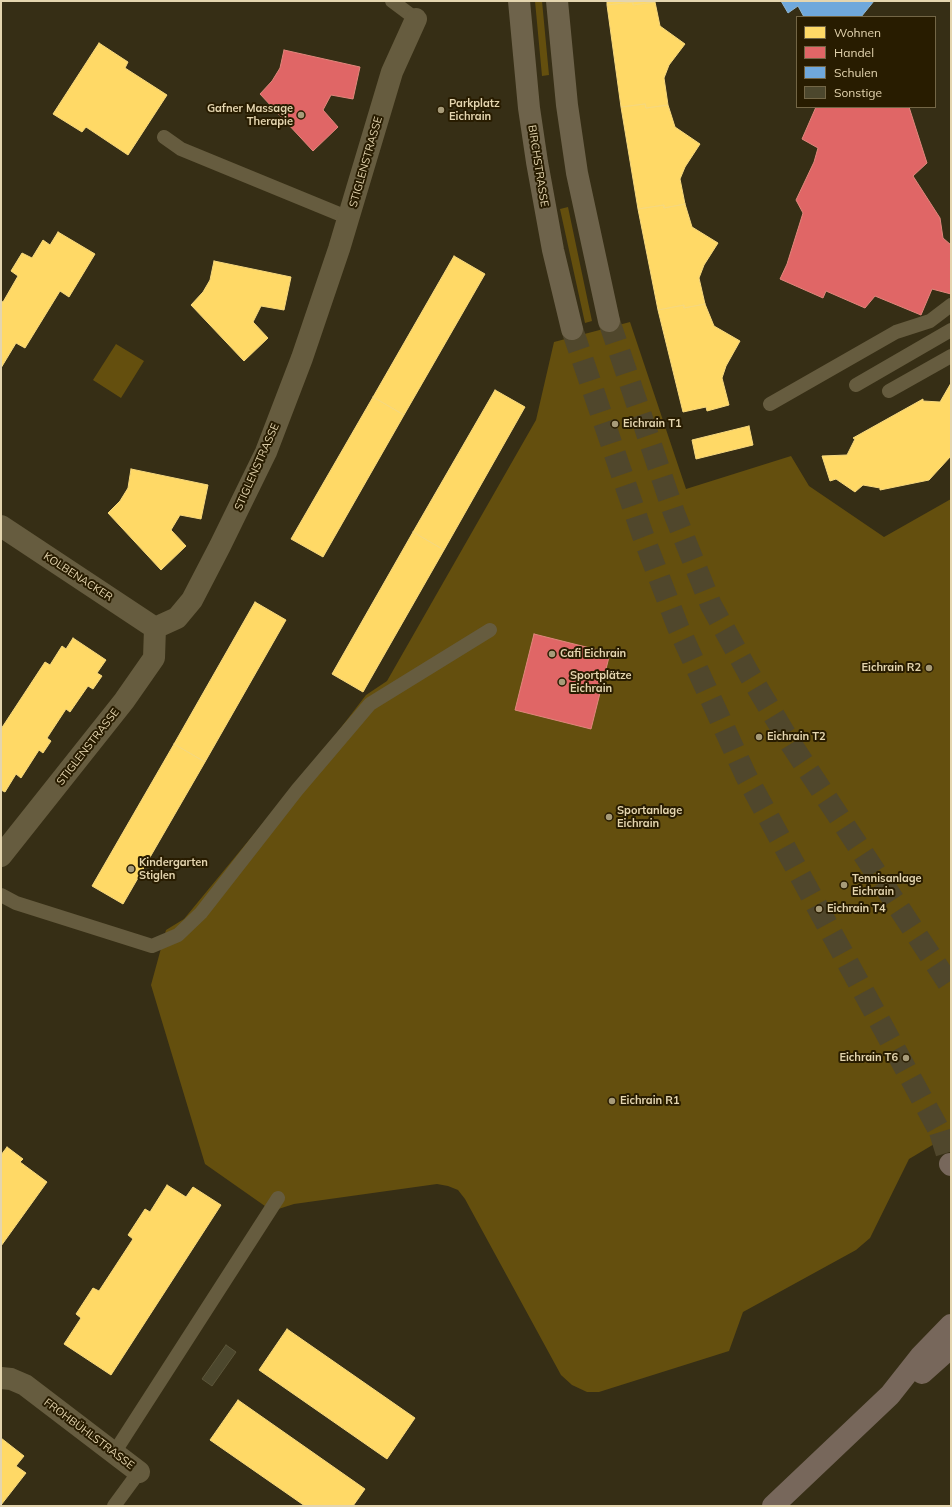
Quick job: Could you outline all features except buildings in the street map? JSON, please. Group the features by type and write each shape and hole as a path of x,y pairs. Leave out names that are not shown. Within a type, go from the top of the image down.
{"highway":[{"path":"773,1506 890,1395 920,1357 951,1325"},
{"path":"890,1395 929,1368 951,1347"}],"main road":[{"name":"BIRCHSTRASSE","path":"519,1 529,108 537,162 553,250 572,329"},
{"path":"557,1 567,105 577,173 609,321"}],"street":[{"name":"STIGLENSTRASSE","path":"1,856 124,701 154,658 155,628 177,618 192,600 220,546 266,452 302,358 349,218 392,72 416,19"},
{"name":"KOLBENACKER","path":"1,526 155,628"},
{"name":"FROHBÜHLSTRASSE","path":"1,1378 11,1379 25,1385 139,1472"}],"lane":[{"path":"392,1 416,19"},
{"path":"164,137 181,148 349,218"},
{"path":"770,404 896,332 930,320 951,305"},
{"path":"856,385 951,330"},
{"path":"889,391 951,356"},
{"path":"1,895 16,903 152,946 178,935 201,913 297,790 370,704 490,630"},
{"path":"114,1453 278,1198"},
{"name":"FROHBÜHLSTRASSE","path":"114,1506 139,1472"}],"shaded area":[{"path":"535,1 542,1 549,75 542,76"},
{"path":"568,207 592,321 585,323 560,209"},
{"name":"Sportanlage Eichrain","path":"630,322 686,489 791,456 809,486 884,537 951,499 951,1134 909,1159 870,1238 856,1250 743,1312 729,1351 599,1392 587,1392 572,1385 561,1375 465,1199 458,1190 437,1184 294,1204 272,1211 205,1164 151,985 166,930 184,919 333,738 366,695 387,681 536,420 554,342"},
{"path":"116,344 144,361 121,398 93,380"}],"tunnel":[{"path":"609,321 674,513 711,605 749,674 791,744 951,987"},
{"path":"572,329 642,533 678,627 746,776 940,1132 951,1145"},
{"path":"940,1132 950,1164"}],"place":[{"name":"Parkplatz Eichrain","path":"441,110"},
{"name":"Gafner Massage Therapie","path":"301,115"},
{"name":"Eichrain T1","path":"615,424"},
{"name":"Cafi Eichrain","path":"552,654"},
{"name":"Eichrain R2","path":"929,668"},
{"name":"Sportplätze Eichrain","path":"562,682"},
{"name":"Eichrain T2","path":"759,737"},
{"name":"Sportanlage Eichrain","path":"609,817"},
{"name":"Kindergarten Stiglen","path":"131,869"},
{"name":"Tennisanlage Eichrain","path":"844,885"},
{"name":"Eichrain T4","path":"819,909"},
{"name":"Eichrain T6","path":"906,1058"},
{"name":"Eichrain R1","path":"612,1101"}]}
